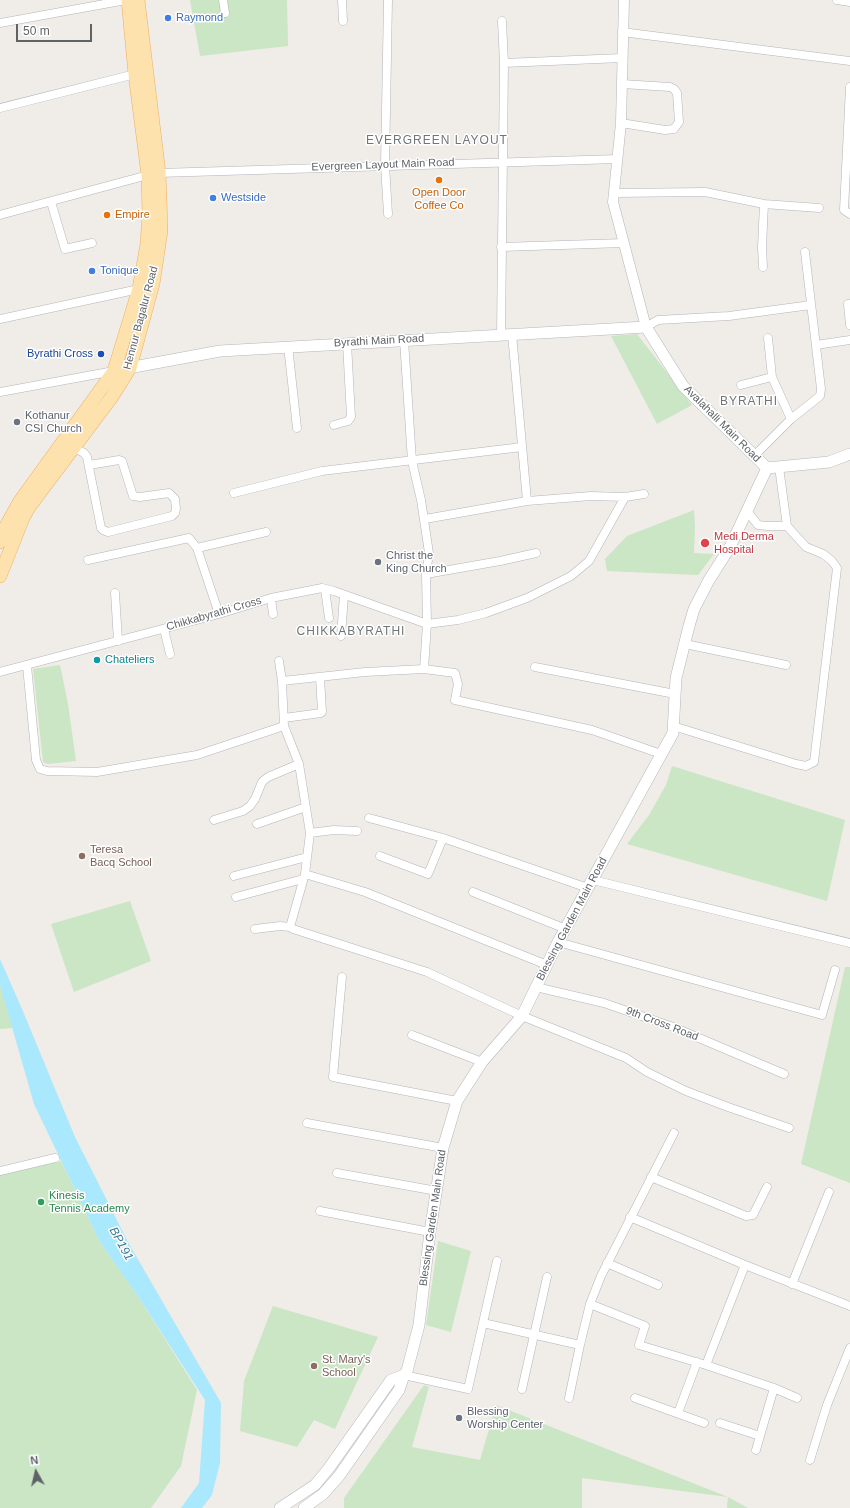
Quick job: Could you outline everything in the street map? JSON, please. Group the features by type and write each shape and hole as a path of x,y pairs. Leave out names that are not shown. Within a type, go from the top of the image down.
{"main road":[{"name":"Hennur Bagalur Road","path":"0,542 5,528 20,500 110,398 130,368 154,276 161,231 153,174 135,74 127,0"},
{"name":"Hennur Bagalur Road","path":"0,576 26,512 114,371 139,289 147,244 153,174 138,0"},
{"name":"Byrathi Main Road","path":"114,371 220,351 646,327"},
{"name":"Avalahalli Main Road","path":"646,327 683,386 767,468 829,462 850,454"},
{"name":"Blessing Garden Main Road","path":"304,1508 323,1494 339,1476 399,1390 404,1375 407,1371 419,1325 430,1232 443,1148 457,1101 482,1062 522,1016 558,942 673,733 676,678 694,609 709,580 730,547 767,468"},
{"path":"280,1508 295,1500 315,1485 329,1468 391,1380 404,1375"}],"street":[{"path":"0,23 127,0"},
{"path":"223,0 225,13"},
{"path":"342,0 343,21"},
{"path":"388,0 385,165 388,214"},
{"path":"624,0 622,32 621,123 613,202 646,327 658,320 730,316 811,305"},
{"path":"837,0 850,2"},
{"path":"502,21 504,63 501,247 506,335 522,447 527,501"},
{"path":"622,32 850,61"},
{"path":"504,63 622,58"},
{"path":"0,108 135,74"},
{"path":"621,123 665,130 674,128 679,122 677,93 674,89 670,87 622,84"},
{"path":"847,212 850,88"},
{"name":"Evergreen Layout Main Road","path":"0,215 153,174 385,165 618,159"},
{"path":"614,193 705,192 764,204 819,208"},
{"path":"51,202 65,250 92,244"},
{"path":"763,267 762,247 764,204"},
{"path":"501,247 624,243"},
{"path":"754,456 791,419 820,396 821,389 804,252"},
{"path":"0,319 139,289"},
{"path":"850,304 848,304 850,325"},
{"path":"768,338 772,377 791,419"},
{"path":"404,340 412,461 425,519 428,553 426,574 427,624 424,669"},
{"path":"816,345 850,340"},
{"path":"334,425 348,420 351,417 347,343"},
{"path":"288,346 297,428"},
{"path":"0,392 114,371"},
{"path":"741,385 772,377"},
{"path":"68,445 84,453 87,457 101,528 108,532 175,514 175,499 169,494 140,497 133,496 122,461 119,460 89,465"},
{"path":"234,493 322,471 522,447"},
{"path":"673,726 796,764 806,766 814,762 837,568 832,561 823,554 806,548 787,526 779,467"},
{"path":"425,519 527,501 591,496 625,497 644,494"},
{"path":"427,624 458,620 486,613 527,598 571,576 588,561 625,497"},
{"path":"747,511 758,524 767,526 787,526"},
{"path":"197,548 266,532"},
{"path":"88,560 188,538 197,548 219,614"},
{"path":"426,574 536,553"},
{"path":"325,589 329,618"},
{"name":"Chikkabyrathi Cross","path":"0,672 219,614 271,598 325,589 427,624"},
{"path":"115,593 118,641"},
{"path":"341,636 344,595"},
{"path":"271,598 273,614"},
{"path":"164,629 170,654"},
{"path":"685,644 786,665"},
{"path":"279,661 282,681 284,722 299,764 310,833 304,877 290,927"},
{"path":"27,666 36,760 40,769 47,771 97,772 196,755 284,722 321,713 320,677"},
{"path":"534,667 675,694"},
{"path":"282,681 424,669 456,673 458,684 455,700 592,730 661,754"},
{"path":"214,820 243,811 250,806 255,799 262,782 268,777 299,764"},
{"path":"257,824 306,807"},
{"path":"369,818 443,838 590,884 850,943"},
{"path":"310,833 334,830 357,831"},
{"path":"380,856 428,874 443,838"},
{"path":"234,876 307,857"},
{"path":"236,897 304,877 365,892 547,965"},
{"path":"473,892 566,929"},
{"path":"255,929 280,926 290,927 427,972 522,1016 626,1058 647,1072 686,1091 789,1128"},
{"path":"558,942 822,1015 835,970"},
{"path":"342,977 333,1077 457,1101"},
{"name":"9th Cross Road","path":"536,987 604,1003 673,1027 784,1074"},
{"path":"412,1035 482,1062"},
{"path":"307,1123 443,1148"},
{"path":"569,1398 590,1304 607,1263 674,1133"},
{"path":"0,1171 55,1158"},
{"path":"337,1174 437,1191"},
{"path":"650,1177 746,1216 753,1215 767,1187"},
{"path":"792,1284 829,1192"},
{"path":"320,1211 430,1232"},
{"path":"630,1217 745,1265 850,1306"},
{"path":"404,1375 468,1389 498,1261"},
{"path":"607,1263 658,1285"},
{"path":"706,1365 745,1265"},
{"path":"522,1389 547,1277"},
{"path":"590,1304 645,1326 639,1345 706,1365 774,1388 797,1398"},
{"path":"483,1323 580,1345"},
{"path":"810,1460 827,1405 850,1348"},
{"path":"678,1413 697,1362"},
{"path":"756,1450 774,1388"},
{"path":"635,1398 704,1423"},
{"path":"720,1423 760,1436"}],"green space":[{"path":"190,0 287,0 288,46 200,56"},
{"path":"637,334 692,405 657,424 611,336"},
{"path":"694,510 694,553 714,554 698,575 607,571 605,559 627,536"},
{"path":"60,665 68,704 76,761 48,764 43,762 33,669"},
{"path":"672,766 845,820 827,901 627,844 649,815 666,785"},
{"path":"130,901 151,961 74,992 51,924"},
{"path":"845,967 850,967 850,1183 801,1164"},
{"path":"0,985 4,996 13,1028 0,1029"},
{"path":"61,1161 100,1242 139,1298 197,1390 181,1466 151,1508 0,1508 0,1174"},
{"path":"438,1241 471,1251 451,1332 426,1325"},
{"path":"273,1306 378,1337 335,1429 314,1420 297,1447 240,1431 244,1381"},
{"path":"424,1385 429,1387 412,1447 480,1460 496,1405 728,1497 582,1478 582,1508 344,1508 344,1498"},
{"path":"728,1497 748,1508 727,1508"}],"water":[{"name":"BP191","path":"0,959 75,1137 128,1242 221,1403 220,1463 212,1495 202,1508 181,1508 199,1483 205,1400 139,1298 100,1242 34,1104 0,985"}],"place":[{"name":"Raymond","path":"168,18"},
{"name":"Open Door Coffee Co","path":"439,180"},
{"name":"Westside","path":"213,198"},
{"name":"Empire","path":"107,215"},
{"name":"Tonique","path":"92,271"},
{"name":"Byrathi Cross","path":"101,354"},
{"name":"Kothanur CSI Church","path":"17,422"},
{"name":"Medi Derma Hospital","path":"705,543"},
{"name":"Christ the King Church","path":"378,562"},
{"name":"Chateliers","path":"97,660"},
{"name":"Teresa Bacq School","path":"82,856"},
{"name":"Kinesis Tennis Academy","path":"41,1202"},
{"name":"St. Mary's School","path":"314,1366"},
{"name":"Blessing Worship Center","path":"459,1418"}],"district":[{"name":"EVERGREEN LAYOUT","path":"437,141"},
{"name":"BYRATHI","path":"749,402"},
{"name":"CHIKKABYRATHI","path":"351,632"}]}
